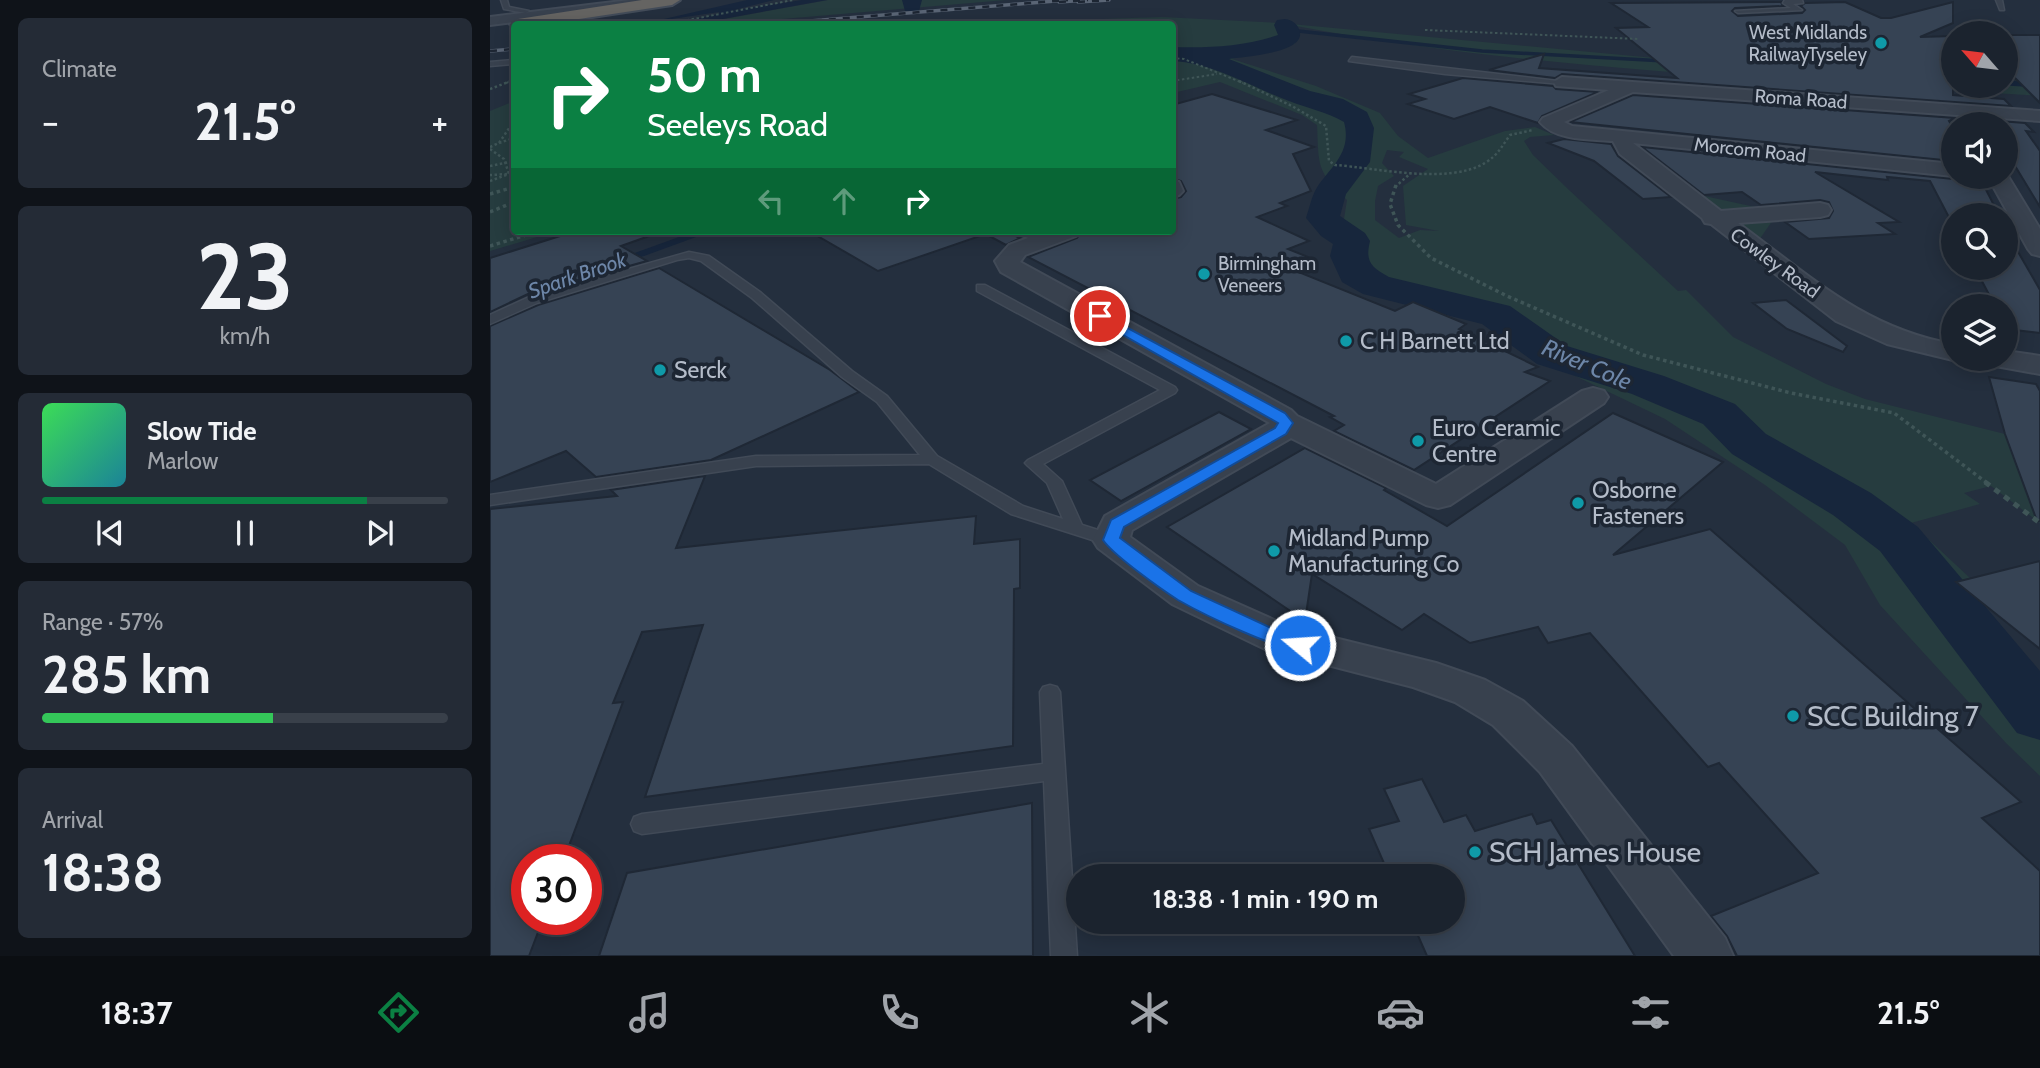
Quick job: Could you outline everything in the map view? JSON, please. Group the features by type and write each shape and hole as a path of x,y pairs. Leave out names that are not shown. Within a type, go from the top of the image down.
{"highway":[{"path":"533,21 679,1"},
{"path":"554,18 679,1"},
{"path":"490,30 511,25"}],"street":[{"path":"490,20 554,18 663,0"},
{"path":"521,21 545,6 544,9 554,18"},
{"path":"490,20 511,22"},
{"name":"Roma Road","path":"1562,82 1941,115"},
{"path":"1549,122 1631,87"},
{"name":"Roma Road","path":"2018,116 2040,116"},
{"name":"Morcom Road","path":"1549,122 1568,131 1941,169"},
{"name":"Cowley Road","path":"1621,137 1627,150 1713,218 1845,314 1872,330 1906,342 1941,349"},
{"path":"2005,189 2040,249"},
{"path":"1713,218 1820,210"},
{"path":"1040,235 1010,256 1007,261 1010,267 1268,410 1286,423 1438,498 1593,397"},
{"path":"2018,362 2040,365"},
{"path":"1286,423 1280,431 1117,524 1111,540 1185,595 1279,639 1421,674 1470,691 1508,713 1556,759 1706,956"}],"lane":[{"path":"504,0 506,8 516,21"},
{"path":"1738,11 1799,10 1785,2 1801,2 1798,0"},
{"path":"1999,0 2002,9"},
{"path":"1352,59 1445,72 1562,82"},
{"path":"490,64 511,62"},
{"path":"490,320 533,300 676,257 689,255 705,258 756,295 847,374 882,399 932,459 1017,510 1111,540"},
{"path":"981,288 1170,390 1033,463 1054,481 1075,528"},
{"path":"490,500 756,461 932,459"},
{"path":"1050,692 1064,956"},
{"path":"642,824 1055,771"}],"path":[{"path":"681,21 793,0"},
{"path":"1425,30 1639,39"},
{"path":"1176,58 1269,91 1326,126 1329,161 1335,165 1411,173 1441,173 1482,165 1505,146 1510,135 1538,129 1549,122"},
{"path":"1176,80 1218,74"},
{"path":"490,89 511,81"},
{"path":"499,143 511,125"},
{"path":"509,174 505,162 490,148 511,139"},
{"path":"490,166 511,161"},
{"path":"1411,173 1396,185 1390,204 1398,225 1431,258 1507,296 1643,355 1791,393 1894,413 2040,523"},
{"path":"490,175 509,174"},
{"path":"509,174 492,180 490,194 511,188"},
{"path":"490,212 511,203"},
{"path":"490,246 526,235"}],"green space":[{"path":"828,0 1006,0 760,21 713,21"},
{"path":"1162,17 1280,23 1941,85 1941,90 1574,64 1388,42 1296,26 1295,44 1232,59 1316,86 1380,113 1398,136 1428,158 1505,131 1535,127 1554,135 1530,137 1524,141 1533,155 1569,190 1678,291 1686,290 1733,337 1826,384 1865,399 2005,434 2040,493 2040,523 1991,486 1964,493 1980,504 1911,523 1970,578 1931,586 1937,601 2040,725 2040,776 2006,743 1880,605 1845,545 1765,485 1665,419 1565,371 1472,318 1391,295 1347,265 1341,238 1347,200 1330,182 1321,167 1317,125 1302,115 1220,82 1176,92 1176,21 1039,21","holes":["1387,150 1404,152 1399,157 1428,169 1403,186 1406,225 1439,231 1420,230 1399,238 1375,220 1378,186 1394,176 1382,163"]},
{"path":"2018,82 2040,83 2040,96 2018,95"},
{"path":"511,102 511,235 544,235 490,251 490,111"},
{"path":"1695,194 1769,210 1775,217 1759,240"}],"water":[{"path":"747,0 774,0 730,11 802,0 827,0 712,21 686,21 719,12 655,21"}],"building":[{"path":"1781,2 1783,6 1735,8 1732,11 1738,16 1802,13 1805,10 1801,6 1805,3 1845,2 1881,18 1891,18 1953,2 1953,21 1941,21 1941,28 1920,37 1941,36 1941,98 2004,99 2011,106 1562,74 1555,78 1489,70 1544,54 1539,68 1677,78 1616,28 1648,27 1611,3"},
{"path":"2018,35 2040,35 2040,103 2018,81"},
{"path":"1463,78 1598,92 1542,116 1538,123 1490,107 1454,119 1408,104 1425,99 1409,94"},
{"path":"1212,94 1297,120 1266,130 1314,147 1293,154 1311,191 1280,203 1287,206 1257,217 1309,241 1288,249 1308,257 1286,267 1395,311 1413,302 1466,324 1459,329 1538,367 1525,372 1550,381 1414,470 1334,431 1344,425 1330,417 1334,416 1028,257 1079,235 1176,235 1176,198 1186,191 1181,181 1176,179 1176,104"},
{"path":"1633,95 1941,117 1941,160 1570,122"},
{"path":"2018,122 2025,123 2034,132 2026,131 2040,151 2040,207 2018,171"},
{"path":"1564,139 1611,144 1618,156 1671,197 1643,199 1594,161 1548,143"},
{"path":"1642,147 1941,178 1941,189 1986,189 1993,203 1942,203 1930,181 1887,177 1888,180 1815,172 1899,222 1878,223 1895,234 1809,239 1785,222 1829,218 1833,211 1829,202 1820,200 1761,205 1742,192 1704,195"},
{"path":"563,235 652,235 621,246 647,261 528,294 490,312 490,258"},
{"path":"816,235 983,235 878,271"},
{"path":"988,235 1014,235 1020,238 1006,245"},
{"path":"2018,252 2040,290 2040,333 2018,330 2018,294 1989,294 1981,280 2018,280"},
{"name":"Serck","path":"659,268 830,370 859,392 711,460 596,477 566,451 490,482 490,326 538,305"},
{"path":"1786,300 1847,346 1843,352 1787,329 1753,303"},
{"path":"1989,377 2036,384 2040,391 2040,521 2037,521 2005,434"},
{"path":"1219,412 1251,429 1121,501 1090,480"},
{"name":"SCC Building 7","path":"1613,413 1723,462 1613,555 1710,529 2021,802 1982,818 2040,871 2040,956 1737,956 1727,936 1711,916 1818,873 1719,763 1708,767 1590,633 1548,643 1538,627 1470,643 1424,614 1402,630 1312,574 1305,621 1167,527 1305,448 1386,488 1384,490 1447,526"},
{"path":"705,476 676,548 976,516 974,544 1020,539 1020,588 1014,589 1013,746 645,797 703,625 642,632 613,703 623,702 570,844 511,844 511,935 537,935 529,956 490,956 490,509 617,496 611,490"},
{"path":"2040,561 2040,649 1956,582"},
{"name":"SCH James House","path":"1422,779 1444,822 1466,815 1475,831 1532,814 1537,824 1551,820 1635,956 1427,956 1417,934 1465,934 1465,864 1384,864 1369,829 1399,821 1384,789"},
{"path":"1032,803 1033,956 599,956 627,873"}],"waterway":[{"name":"River Cole","path":"912,0 912,7"},
{"path":"1204,55 1266,47 1289,39 1289,30 1285,25"},
{"path":"1289,30 1482,51 1665,61"},
{"name":"River Cole","path":"1176,54 1199,55 1301,97 1334,105 1357,118 1360,128 1355,162 1330,193 1323,218 1333,229 1352,241 1348,256 1355,274 1377,286 1496,315 1552,355 1648,385 1719,414 1749,444 1852,504 1899,539 2040,715"},
{"path":"2018,84 2040,85"},
{"name":"Spark Brook","path":"627,259 693,235"}],"railway":[{"path":"810,21 1068,0"},
{"path":"1059,2 1088,0"},
{"path":"1078,2 1109,0"},
{"path":"490,51 511,49"}],"place":[{"name":"West Midlands RailwayTyseley","path":"1881,43"},
{"name":"Birmingham Veneers","path":"1204,274"},
{"name":"C H Barnett Ltd","path":"1346,341"},
{"name":"Serck","path":"660,370"},
{"name":"Euro Ceramic Centre","path":"1418,441"},
{"name":"Osborne Fasteners","path":"1578,503"},
{"name":"Midland Pump Manufacturing Co","path":"1274,551"},
{"name":"SCC Building 7","path":"1793,716"},
{"name":"SCH James House","path":"1475,852"}],"route":[{"path":"1100,316 1280,416 1286,423 1280,431 1117,524 1111,540 1185,595 1279,639 1300,645"}]}
